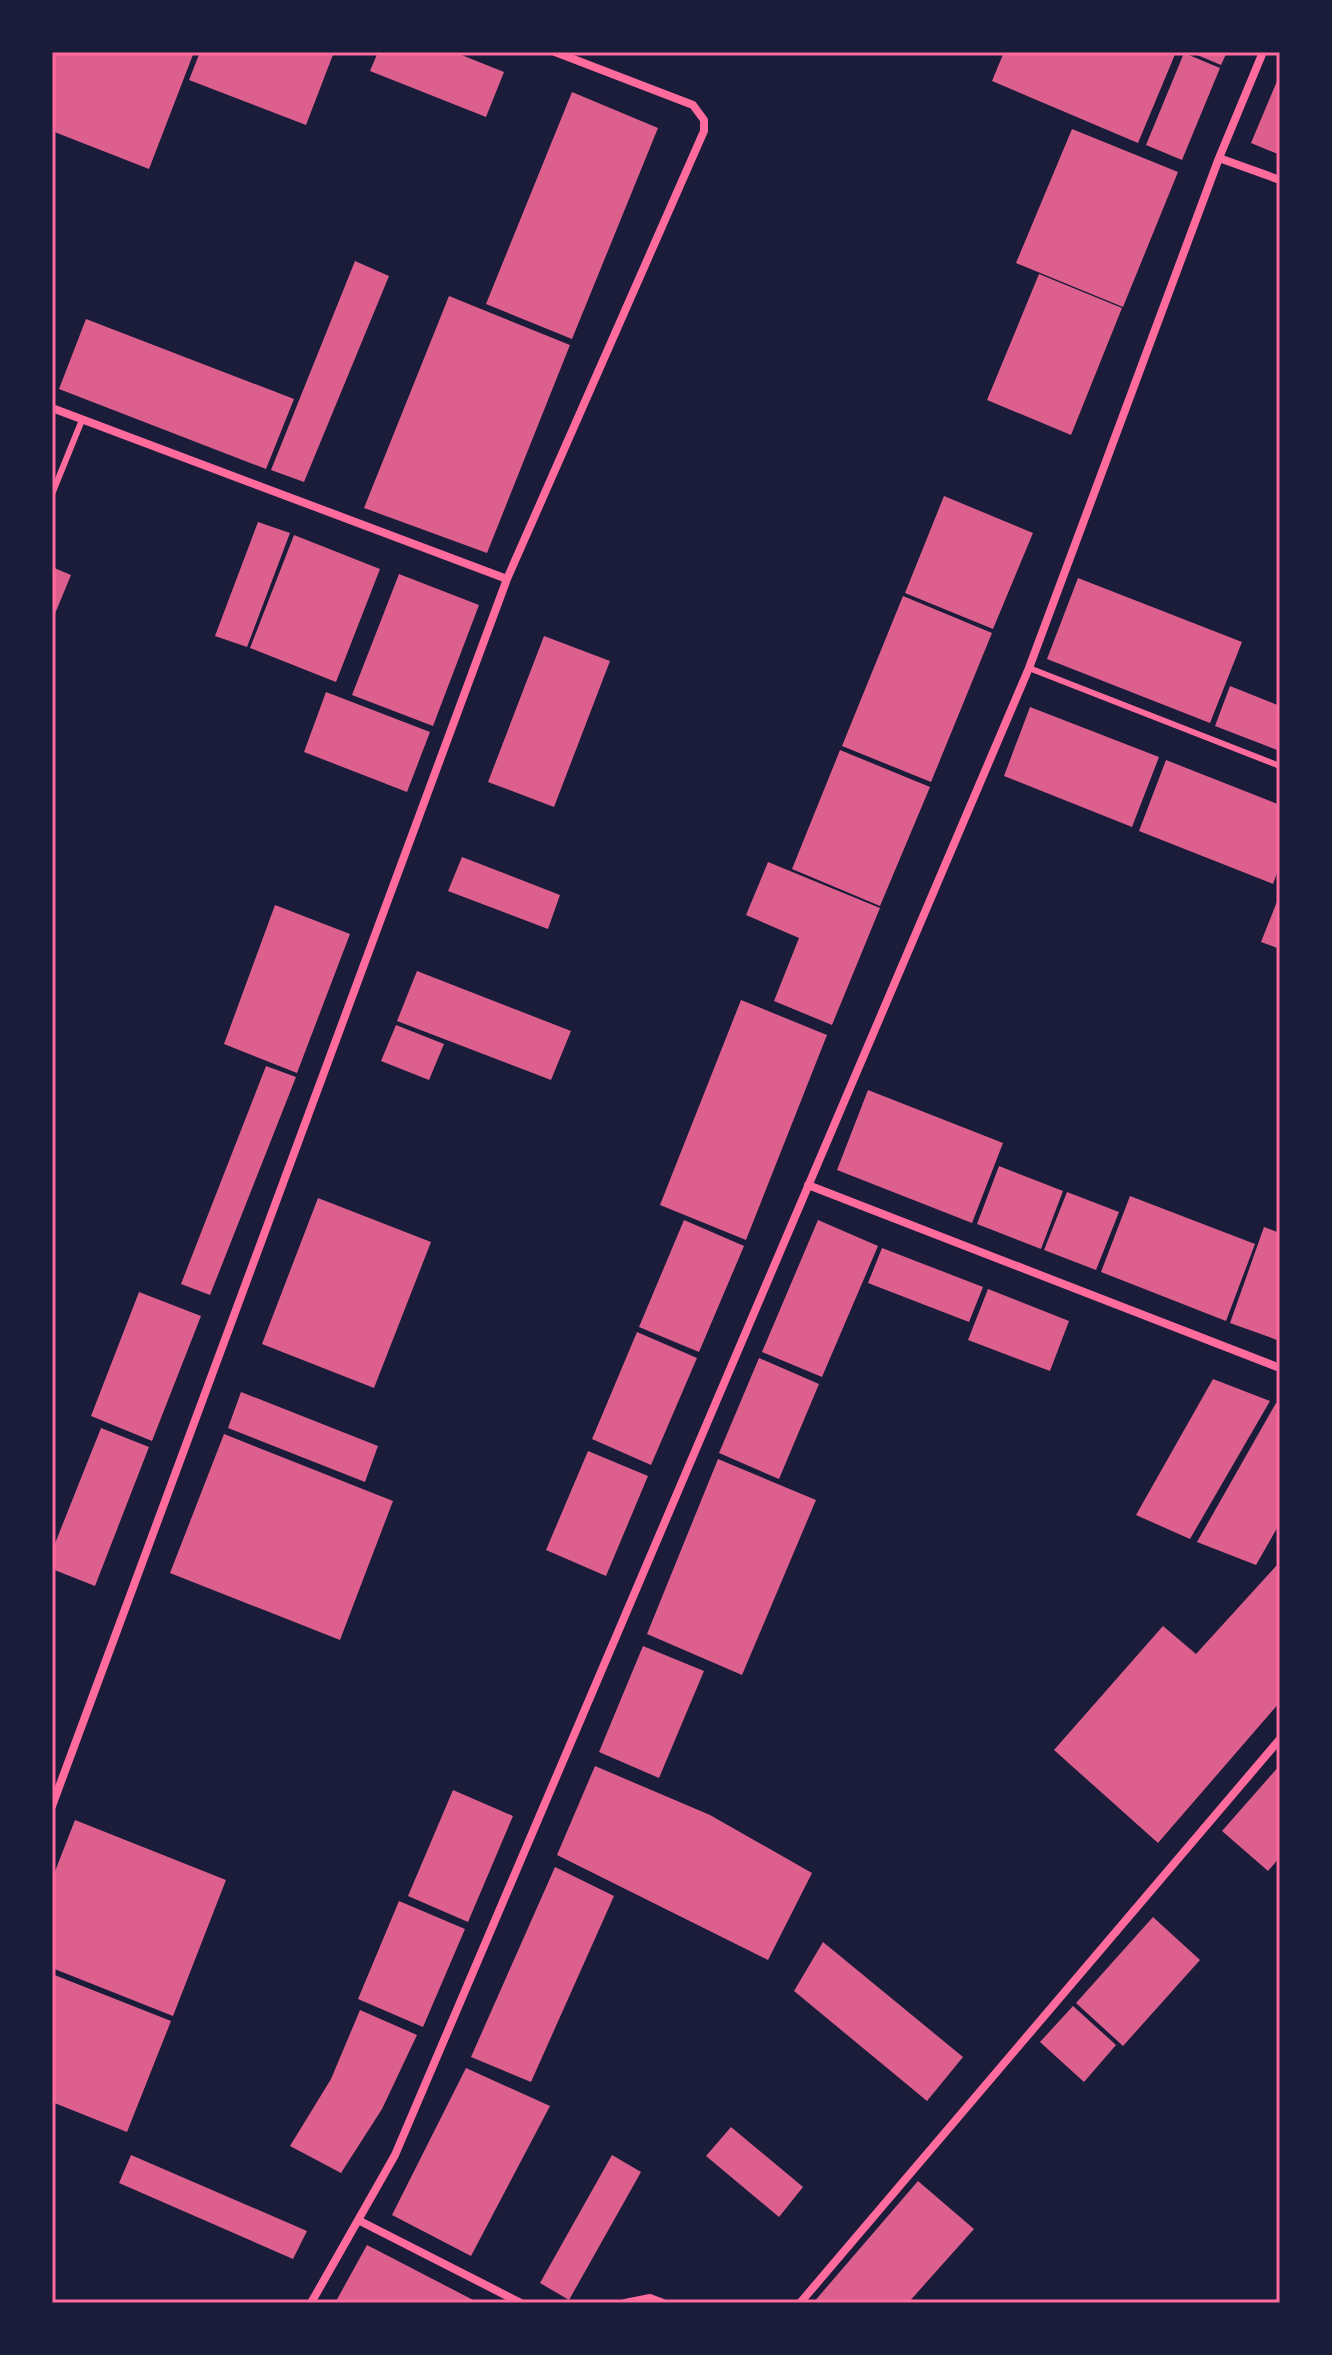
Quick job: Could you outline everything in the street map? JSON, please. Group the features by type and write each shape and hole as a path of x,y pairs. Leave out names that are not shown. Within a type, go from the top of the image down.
{"street":[{"path":"52,1806 507,579 704,131 704,120 693,105 555,52"},
{"path":"311,2303 395,2155 1029,668 1219,158 1263,52"},
{"path":"1219,158 1280,180"},
{"path":"52,408 507,579"},
{"path":"808,1185 1280,1368"},
{"path":"800,2303 1280,1739"},
{"path":"358,2220 521,2303"},
{"path":"625,2303 650,2298 663,2303"}],"lane":[{"path":"52,494 82,420"},
{"path":"1029,668 1280,766"}],"building":[{"path":"52,52 194,52 149,169 52,131"},
{"path":"200,52 334,52 306,125 189,80"},
{"path":"378,52 454,52 504,72 486,117 370,71"},
{"path":"1004,52 1176,52 1138,143 992,81"},
{"path":"1190,52 1227,52 1221,65"},
{"path":"1184,53 1220,68 1182,160 1146,145"},
{"path":"1280,74 1280,155 1251,143"},
{"path":"572,92 658,128 572,339 486,304"},
{"path":"1072,129 1178,172 1123,307 1016,263"},
{"path":"355,261 389,276 304,482 271,470"},
{"path":"1039,274 1122,308 1071,435 987,400"},
{"path":"449,296 570,345 487,553 364,508"},
{"path":"86,319 294,399 266,469 59,389"},
{"path":"944,496 1033,533 993,629 905,593"},
{"path":"258,522 290,533 247,647 215,636"},
{"path":"294,535 380,569 336,682 250,648"},
{"path":"52,567 71,575 52,621"},
{"path":"399,574 479,605 433,726 352,695"},
{"path":"1078,578 1242,642 1210,723 1047,659"},
{"path":"903,596 992,633 931,782 842,746"},
{"path":"544,636 610,661 554,807 488,782"},
{"path":"1230,686 1280,706 1280,751 1215,726"},
{"path":"326,692 430,732 407,792 304,752"},
{"path":"1030,707 1159,757 1132,827 1004,776"},
{"path":"840,750 930,787 880,906 792,869"},
{"path":"1166,760 1280,805 1280,865 1273,884 1139,831"},
{"path":"462,857 560,895 548,929 448,891"},
{"path":"768,862 880,908 832,1025 774,1001 799,938 746,915"},
{"path":"1280,894 1280,949 1261,942"},
{"path":"275,905 350,934 297,1073 224,1044"},
{"path":"417,971 571,1031 551,1080 397,1021"},
{"path":"741,1000 827,1035 746,1240 660,1205"},
{"path":"396,1025 444,1044 429,1080 381,1061"},
{"path":"266,1066 296,1077 210,1295 181,1284"},
{"path":"868,1090 1003,1143 972,1223 837,1170"},
{"path":"999,1166 1063,1191 1041,1249 977,1224"},
{"path":"1067,1192 1119,1212 1096,1270 1044,1250"},
{"path":"1130,1196 1255,1244 1226,1321 1101,1272"},
{"path":"318,1198 431,1242 374,1388 262,1344"},
{"path":"684,1220 744,1246 699,1352 639,1327"},
{"path":"818,1220 878,1246 822,1377 762,1352"},
{"path":"1264,1227 1280,1233 1280,1341 1230,1323"},
{"path":"882,1248 983,1287 969,1322 868,1283"},
{"path":"988,1289 1069,1321 1050,1371 968,1340"},
{"path":"139,1292 201,1316 152,1441 91,1416"},
{"path":"637,1332 697,1358 651,1465 592,1439"},
{"path":"759,1358 819,1384 779,1479 719,1453"},
{"path":"1213,1379 1270,1401 1190,1539 1136,1515"},
{"path":"241,1392 378,1446 365,1482 228,1428"},
{"path":"1276,1403 1280,1405 1280,1523 1256,1565 1197,1542"},
{"path":"101,1428 149,1447 95,1586 52,1569 52,1551"},
{"path":"224,1434 393,1501 340,1640 170,1573"},
{"path":"588,1451 648,1476 606,1576 546,1550"},
{"path":"718,1459 816,1500 742,1675 647,1634"},
{"path":"1277,1565 1280,1702 1158,1843 1054,1750 1163,1626 1196,1654"},
{"path":"643,1646 704,1671 659,1778 599,1752"},
{"path":"1280,1765 1280,1857 1268,1871 1222,1831"},
{"path":"595,1766 710,1815 812,1873 768,1960 557,1855"},
{"path":"453,1790 513,1816 468,1922 408,1896"},
{"path":"75,1820 226,1880 173,2016 52,1968 52,1879"},
{"path":"555,1867 614,1896 531,2082 471,2057"},
{"path":"399,1901 465,1929 423,2027 358,1999"},
{"path":"1153,1917 1200,1960 1123,2046 1076,2003"},
{"path":"823,1942 963,2057 927,2101 794,1991"},
{"path":"52,1974 171,2021 127,2132 52,2102"},
{"path":"1073,2006 1116,2045 1084,2082 1040,2042"},
{"path":"360,2010 417,2035 382,2109 341,2173 290,2146 331,2079"},
{"path":"466,2068 550,2106 471,2256 392,2215"},
{"path":"731,2127 803,2187 779,2217 706,2156"},
{"path":"131,2155 307,2231 293,2259 119,2183"},
{"path":"612,2155 641,2172 569,2300 540,2283"},
{"path":"918,2181 974,2229 908,2303 813,2303"},
{"path":"367,2245 479,2303 335,2303"}]}
